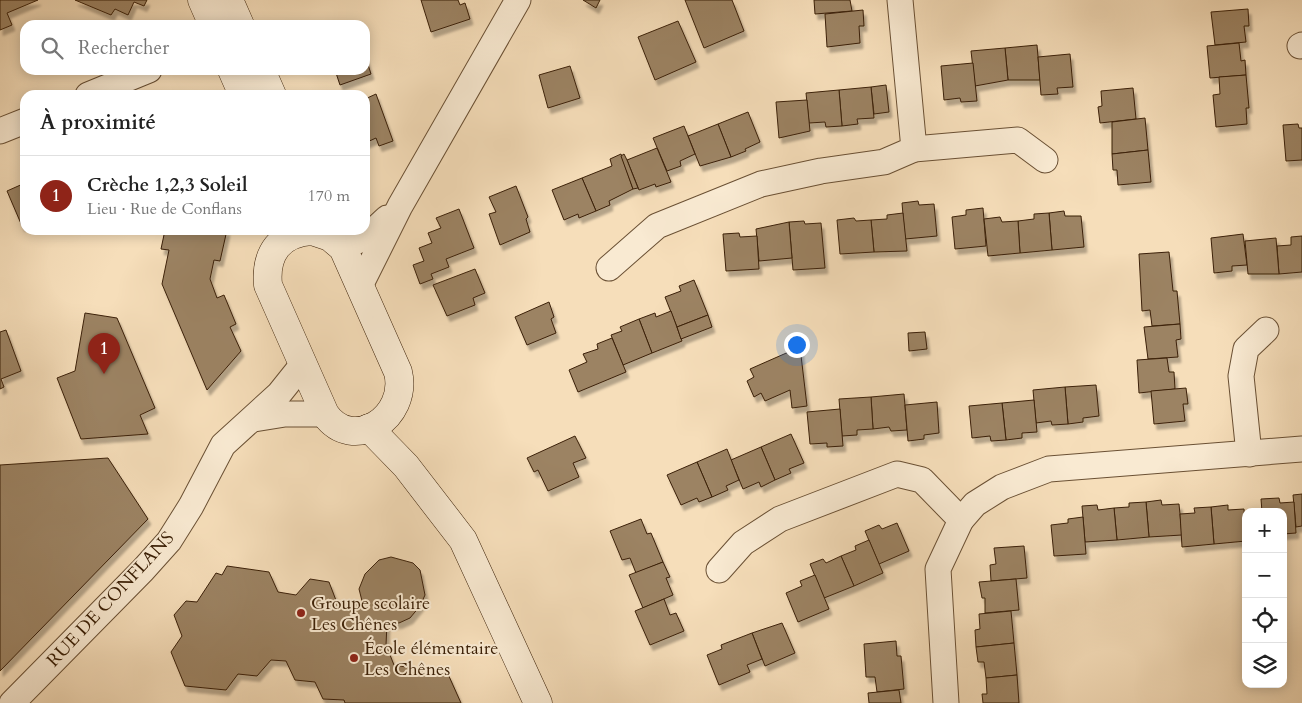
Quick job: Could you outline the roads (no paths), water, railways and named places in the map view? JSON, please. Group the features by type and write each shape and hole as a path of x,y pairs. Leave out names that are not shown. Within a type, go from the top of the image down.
{"main road":[{"path":"202,0 211,20"},
{"path":"229,0 238,20"},
{"path":"234,75 241,90"},
{"path":"263,75 270,90"},
{"path":"283,235 270,258 267,271 268,284 325,414 333,424 345,429 359,430 369,428 384,420 395,406 399,393 398,372 347,256 328,236"},
{"path":"395,406 406,466"},
{"path":"369,428 406,466 463,540 538,703"}],"street":[{"path":"360,286 400,206 518,0"},
{"path":"900,0 914,149"},
{"path":"100,90 138,75"},
{"path":"0,131 20,123"},
{"path":"609,268 657,226 761,184 821,171 884,162 914,149 1018,140 1045,160"},
{"path":"370,233 400,206"},
{"path":"328,236 349,244 360,242 368,235"},
{"path":"1249,454 1241,376 1246,349 1266,330"},
{"name":"RUE DE CONFLANS","path":"12,703 143,570 169,541 191,506 223,445 254,419 279,394 303,364"},
{"path":"254,419 285,414 325,414"},
{"path":"946,703 938,569 962,520 975,504 1002,487 1049,469 1302,449"},
{"path":"719,570 743,543 780,519 897,474 922,480 962,520"}],"place":[{"name":"Crèche 1,2,3 Soleil","path":"104,374"},
{"name":"Groupe scolaire Les Chênes","path":"301,613"},
{"name":"École élémentaire Les Chênes","path":"354,658"}]}
